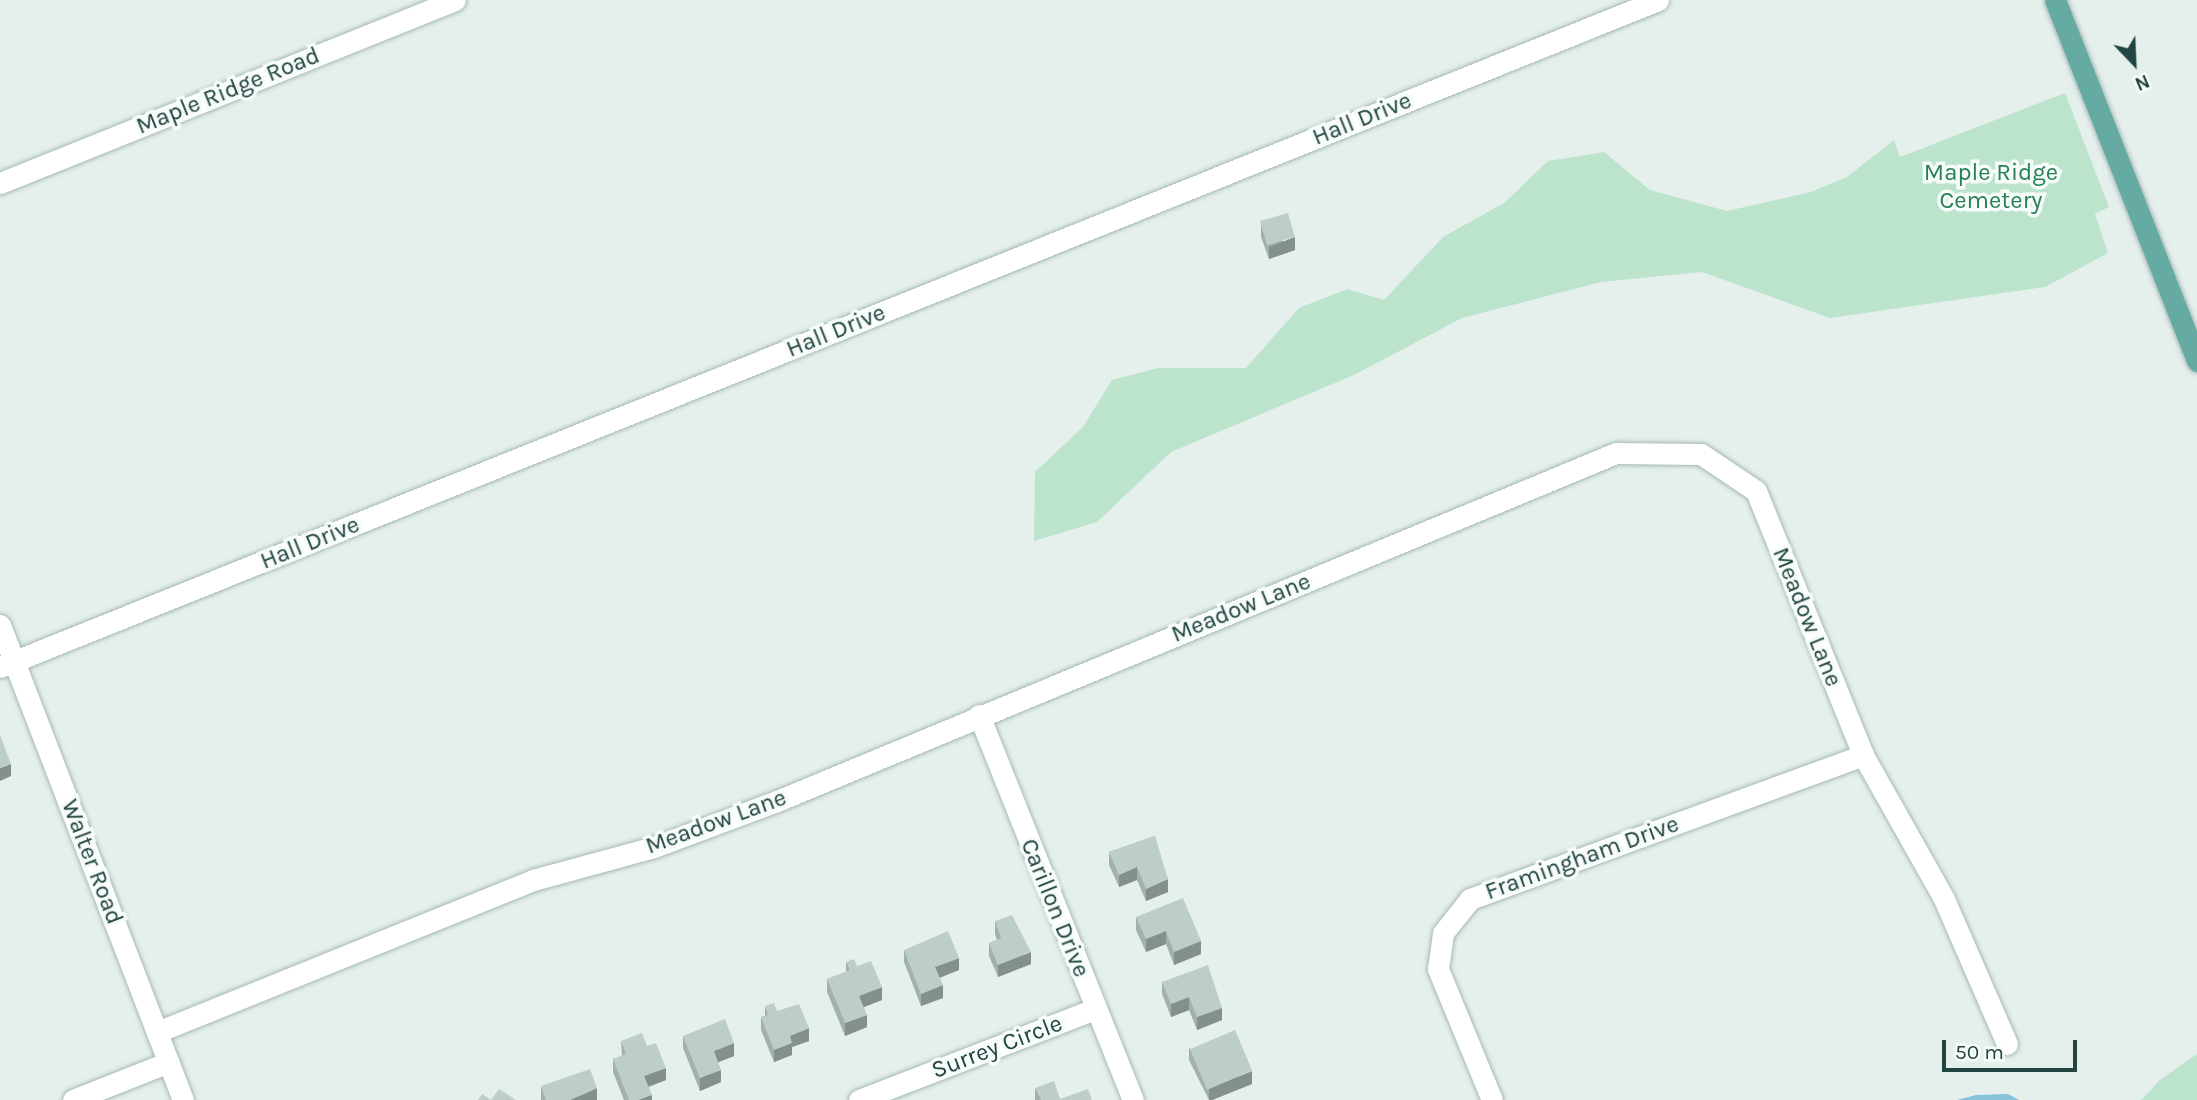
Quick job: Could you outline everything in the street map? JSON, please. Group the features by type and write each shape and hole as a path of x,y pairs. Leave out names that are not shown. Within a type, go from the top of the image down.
{"main road":[{"path":"2055,0 2197,361"}],"street":[{"name":"Maple Ridge Road","path":"0,183 455,0"},
{"name":"Hall Drive","path":"7,665 1658,0"},
{"name":"Meadow Lane","path":"157,1032 533,880 654,847 1616,453 1701,454 1756,491 1863,755 1944,899 2007,1044"},
{"name":"Walter Road","path":"0,625 7,665 183,1100"},
{"name":"Carillon Drive","path":"979,715 1133,1100"},
{"name":"Framingham Drive","path":"1492,1100 1438,969 1443,933 1470,899 1863,755"},
{"name":"Surrey Circle","path":"859,1100 1095,1009"},
{"path":"74,1100 169,1062"}],"green space":[{"name":"Maple Ridge Cemetery","path":"2065,93 2109,207 2095,214 2108,253 2045,287 1830,318 1702,272 1601,282 1462,318 1354,375 1171,452 1097,522 1034,541 1035,472 1083,427 1112,380 1158,368 1246,368 1299,308 1347,289 1384,300 1443,237 1504,203 1548,161 1604,152 1650,190 1727,211 1811,192 1847,177 1894,140 1900,157"},
{"path":"2197,1054 2197,1100 2141,1100 2160,1080"}],"water":[{"path":"2008,1094 2019,1100 1957,1100 1976,1095"}],"building":[{"path":"1288,213 1295,237 1267,245 1260,221"},
{"path":"0,735 11,764 0,768"},
{"path":"1155,836 1168,879 1146,889 1137,867 1119,875 1109,852"},
{"path":"1183,898 1201,941 1174,952 1166,931 1146,939 1136,917"},
{"path":"1012,915 1031,952 998,965 989,943 1001,938 995,921"},
{"path":"948,931 959,958 935,967 943,985 921,994 904,950"},
{"path":"854,959 857,966 871,961 882,987 859,996 867,1015 845,1023 827,979 850,970 846,962"},
{"path":"1208,965 1222,1008 1197,1017 1189,997 1171,1004 1162,982"},
{"path":"774,1003 777,1011 799,1004 809,1028 790,1036 792,1043 774,1050 761,1017 768,1015 765,1006"},
{"path":"725,1019 734,1043 714,1051 721,1070 700,1078 683,1036"},
{"path":"1235,1030 1252,1071 1207,1090 1190,1049"},
{"path":"642,1033 647,1046 656,1043 666,1068 644,1076 652,1095 629,1100 613,1059 626,1054 621,1041"},
{"path":"590,1069 597,1088 570,1100 546,1100 541,1086"},
{"path":"1054,1081 1060,1099 1088,1089 1092,1100 1041,1100 1035,1088"},
{"path":"499,1089 516,1100 491,1100"},
{"path":"482,1094 491,1100 478,1100"}]}
